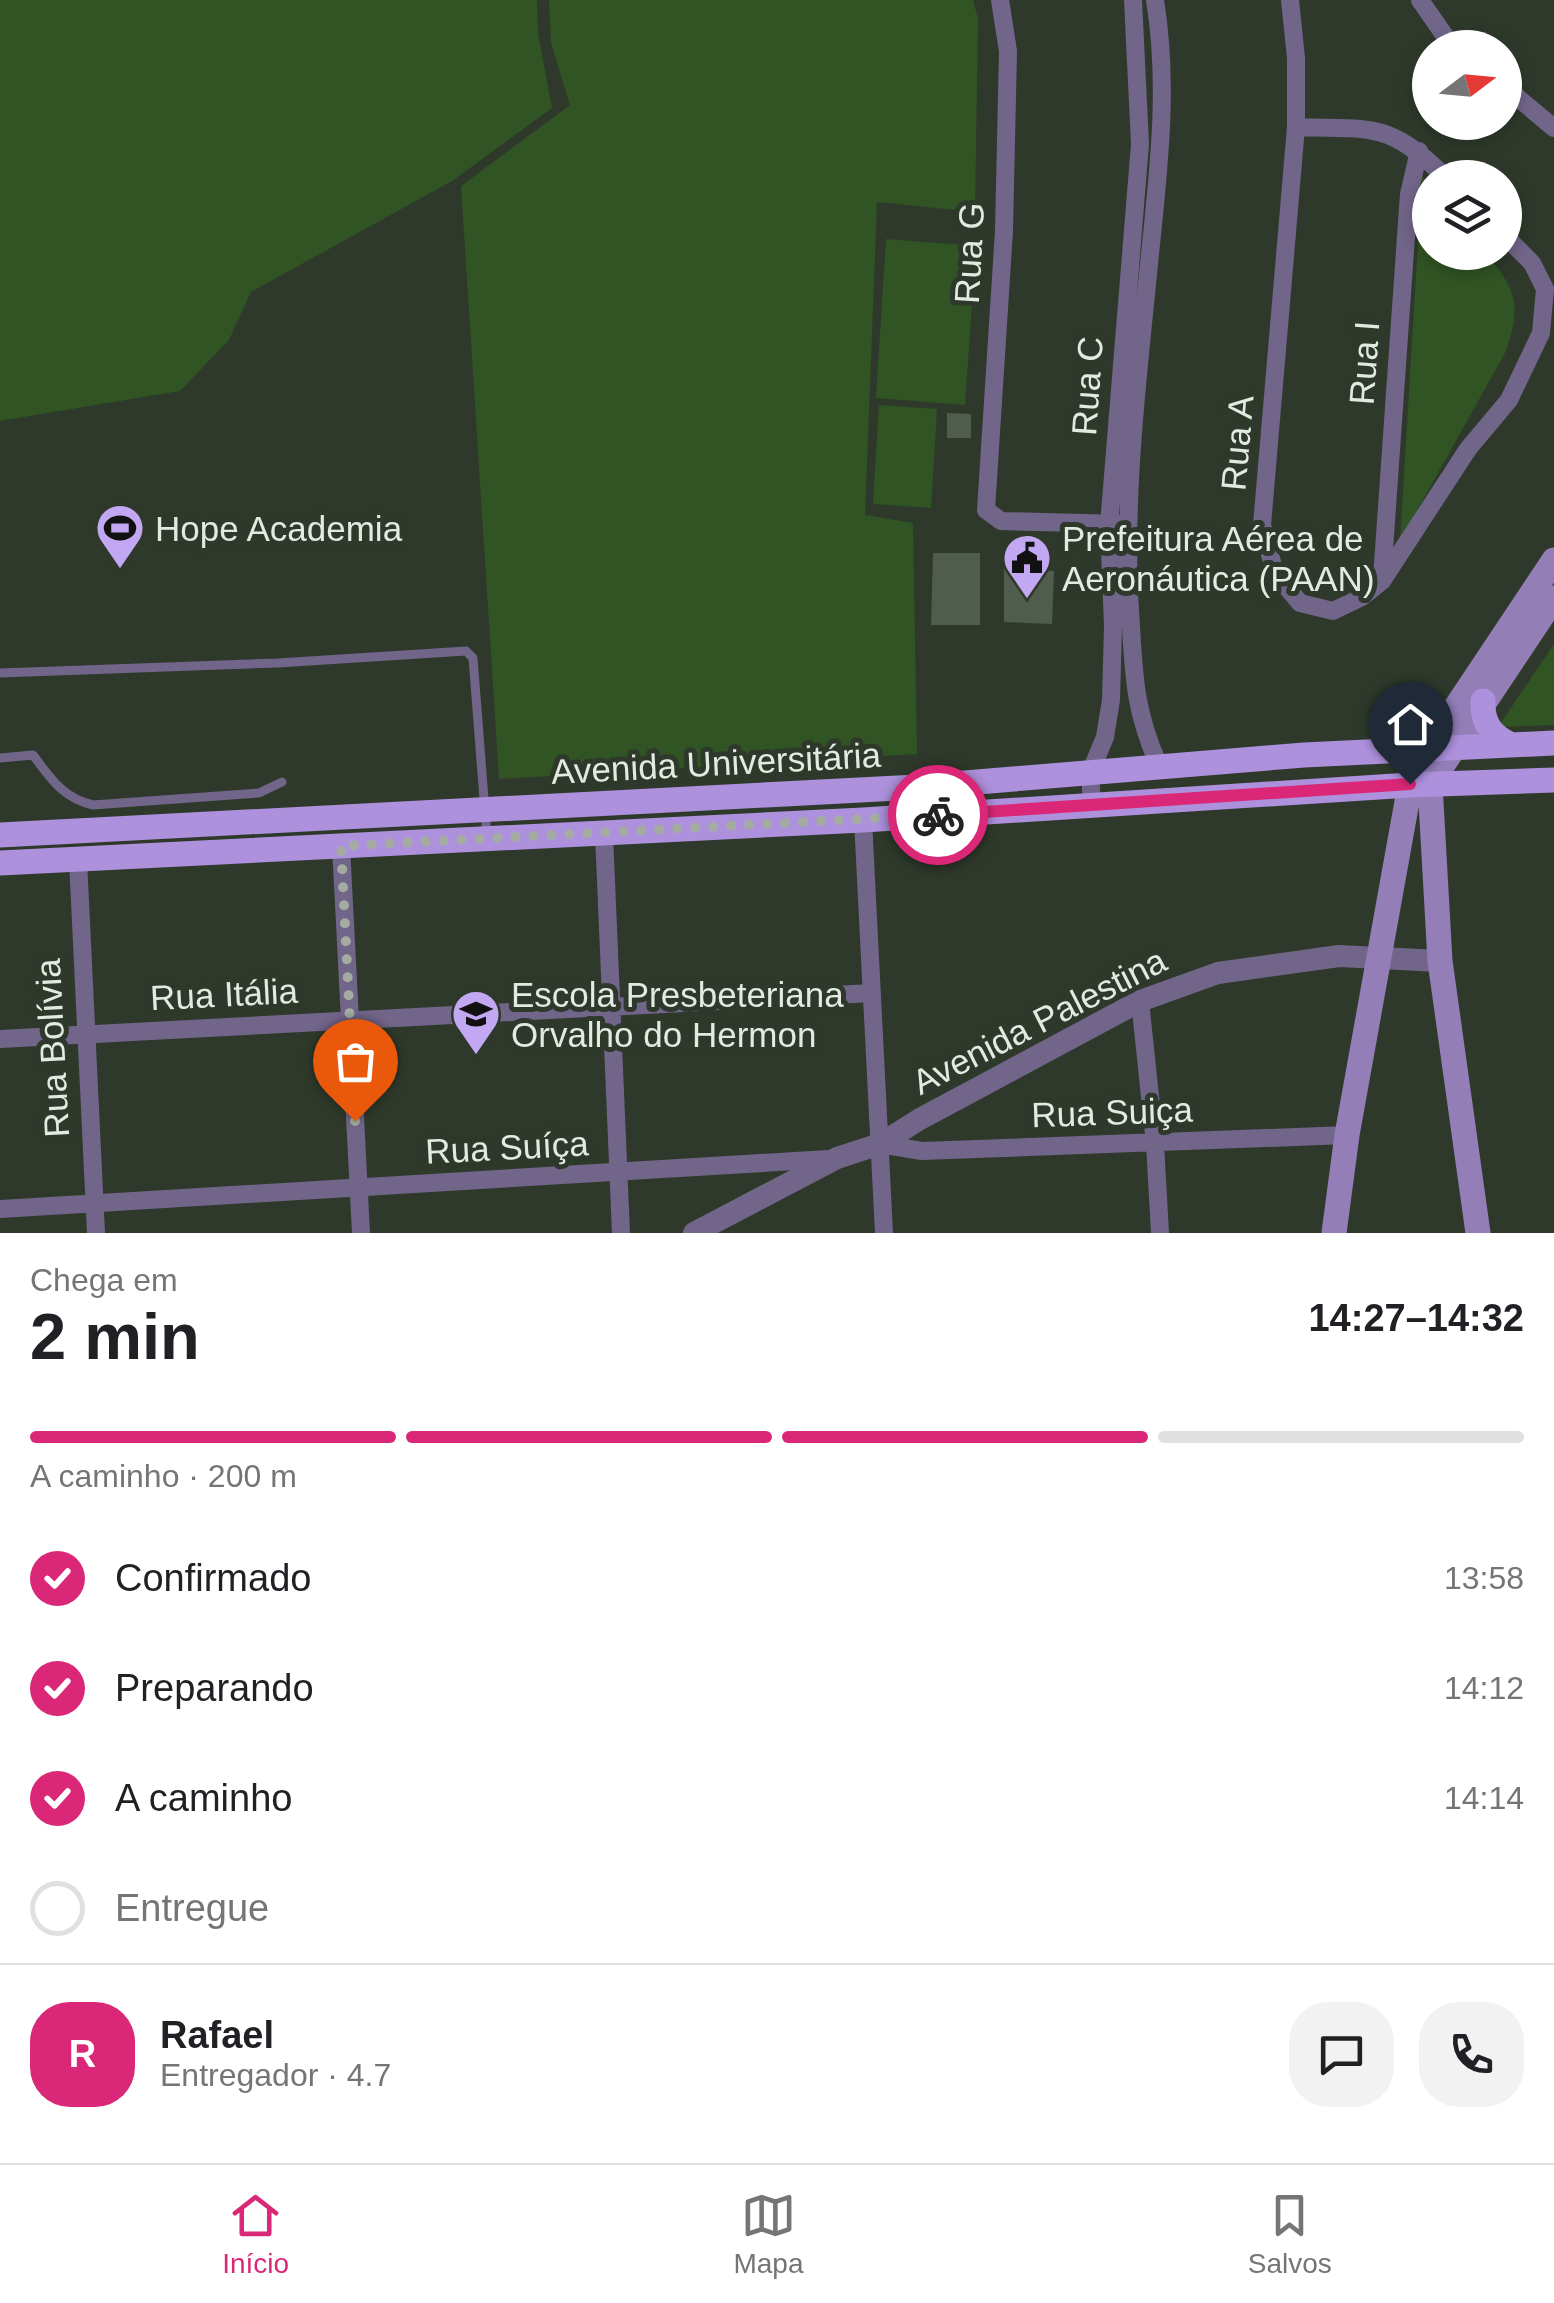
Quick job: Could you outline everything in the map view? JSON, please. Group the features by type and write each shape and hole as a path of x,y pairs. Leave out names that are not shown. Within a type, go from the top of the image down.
{"main road":[{"path":"1334,1233 1378,958 1420,784 1554,560"},
{"path":"1441,749 1483,701 1554,598"},
{"path":"1483,701 1488,727 1512,745"},
{"name":"Avenida Universitária","path":"0,834 917,787 1159,766 1554,743"},
{"path":"1304,756 1297,773 1305,792"},
{"path":"1035,778 1037,809"},
{"name":"Avenida Universitária","path":"0,862 604,834 1554,779"},
{"path":"1420,784 1478,1233"}],"street":[{"name":"Rua G","path":"1000,0 1008,51 1004,231 986,510 1001,521 1118,525"},
{"name":"Rua A","path":"1290,0 1296,58 1296,127 1262,525 1275,573 1300,603 1333,611 1382,582 1468,449 1509,400 1540,333 1544,289 1532,263 1522,253"},
{"path":"1420,0 1442,30"},
{"path":"1134,6 1156,4"},
{"name":"Rua C","path":"1118,525 1162,146 1162,67 1156,4"},
{"name":"Rua C","path":"1134,6 1140,144 1127,276 1118,525 1122,626 1135,699 1159,766"},
{"path":"1522,101 1554,128"},
{"path":"1296,127 1380,130 1399,137 1429,160"},
{"name":"Rua I","path":"1382,582 1409,194 1419,150"},
{"path":"1127,276 1148,277"},
{"name":"Rua C","path":"1090,773 1105,737 1122,626"},
{"path":"1111,700 1135,699"},
{"path":"1090,773 1092,805"},
{"path":"863,820 884,1233"},
{"path":"604,834 620,1233"},
{"path":"341,846 361,1233"},
{"name":"Rua Bolívia","path":"78,860 96,1233"},
{"name":"Avenida Palestina","path":"694,1233 837,1158 880,1144 1140,1001 1218,974 1339,956 1440,961"},
{"name":"Rua Itália","path":"0,1039 872,993"},
{"path":"1140,1001 1160,1233"},
{"name":"Rua Suiça","path":"880,1144 922,1151 1347,1136"},
{"name":"Rua Suíça","path":"0,1208 837,1158"}],"lane":[{"path":"0,673 466,651 473,658 487,840"},
{"path":"0,758 33,755 60,790 93,806 259,793 282,782"}],"green space":[{"path":"0,0 537,0 538,34 552,108 452,181 251,292 229,340 180,391 0,421"},
{"path":"549,0 973,0 978,19 975,212 877,202 865,515 913,523 917,754 499,779 461,186 570,105 551,43"},
{"path":"886,239 976,246 965,405 876,398"},
{"path":"1416,270 1498,270 1510,289 1515,311 1505,353 1400,541"},
{"path":"879,405 937,409 931,508 873,504"},
{"path":"1554,644 1554,725 1498,727"}],"building":[{"path":"947,413 971,414 971,438 947,438"},
{"path":"933,553 980,553 980,625 931,625"},
{"path":"1004,569 1054,571 1052,624 1004,622"}],"way so far":[{"path":"355,1121 341,846 938,815"}],"place":[{"name":"Hope Academia","path":"120,570"},
{"name":"Prefeitura Aérea de Aeronáutica (PAAN)","path":"1027,600"},
{"name":"Escola Presbeteriana Orvalho do Hermon","path":"476,1056"}],"route":[{"path":"938,815 1410,784"}]}
